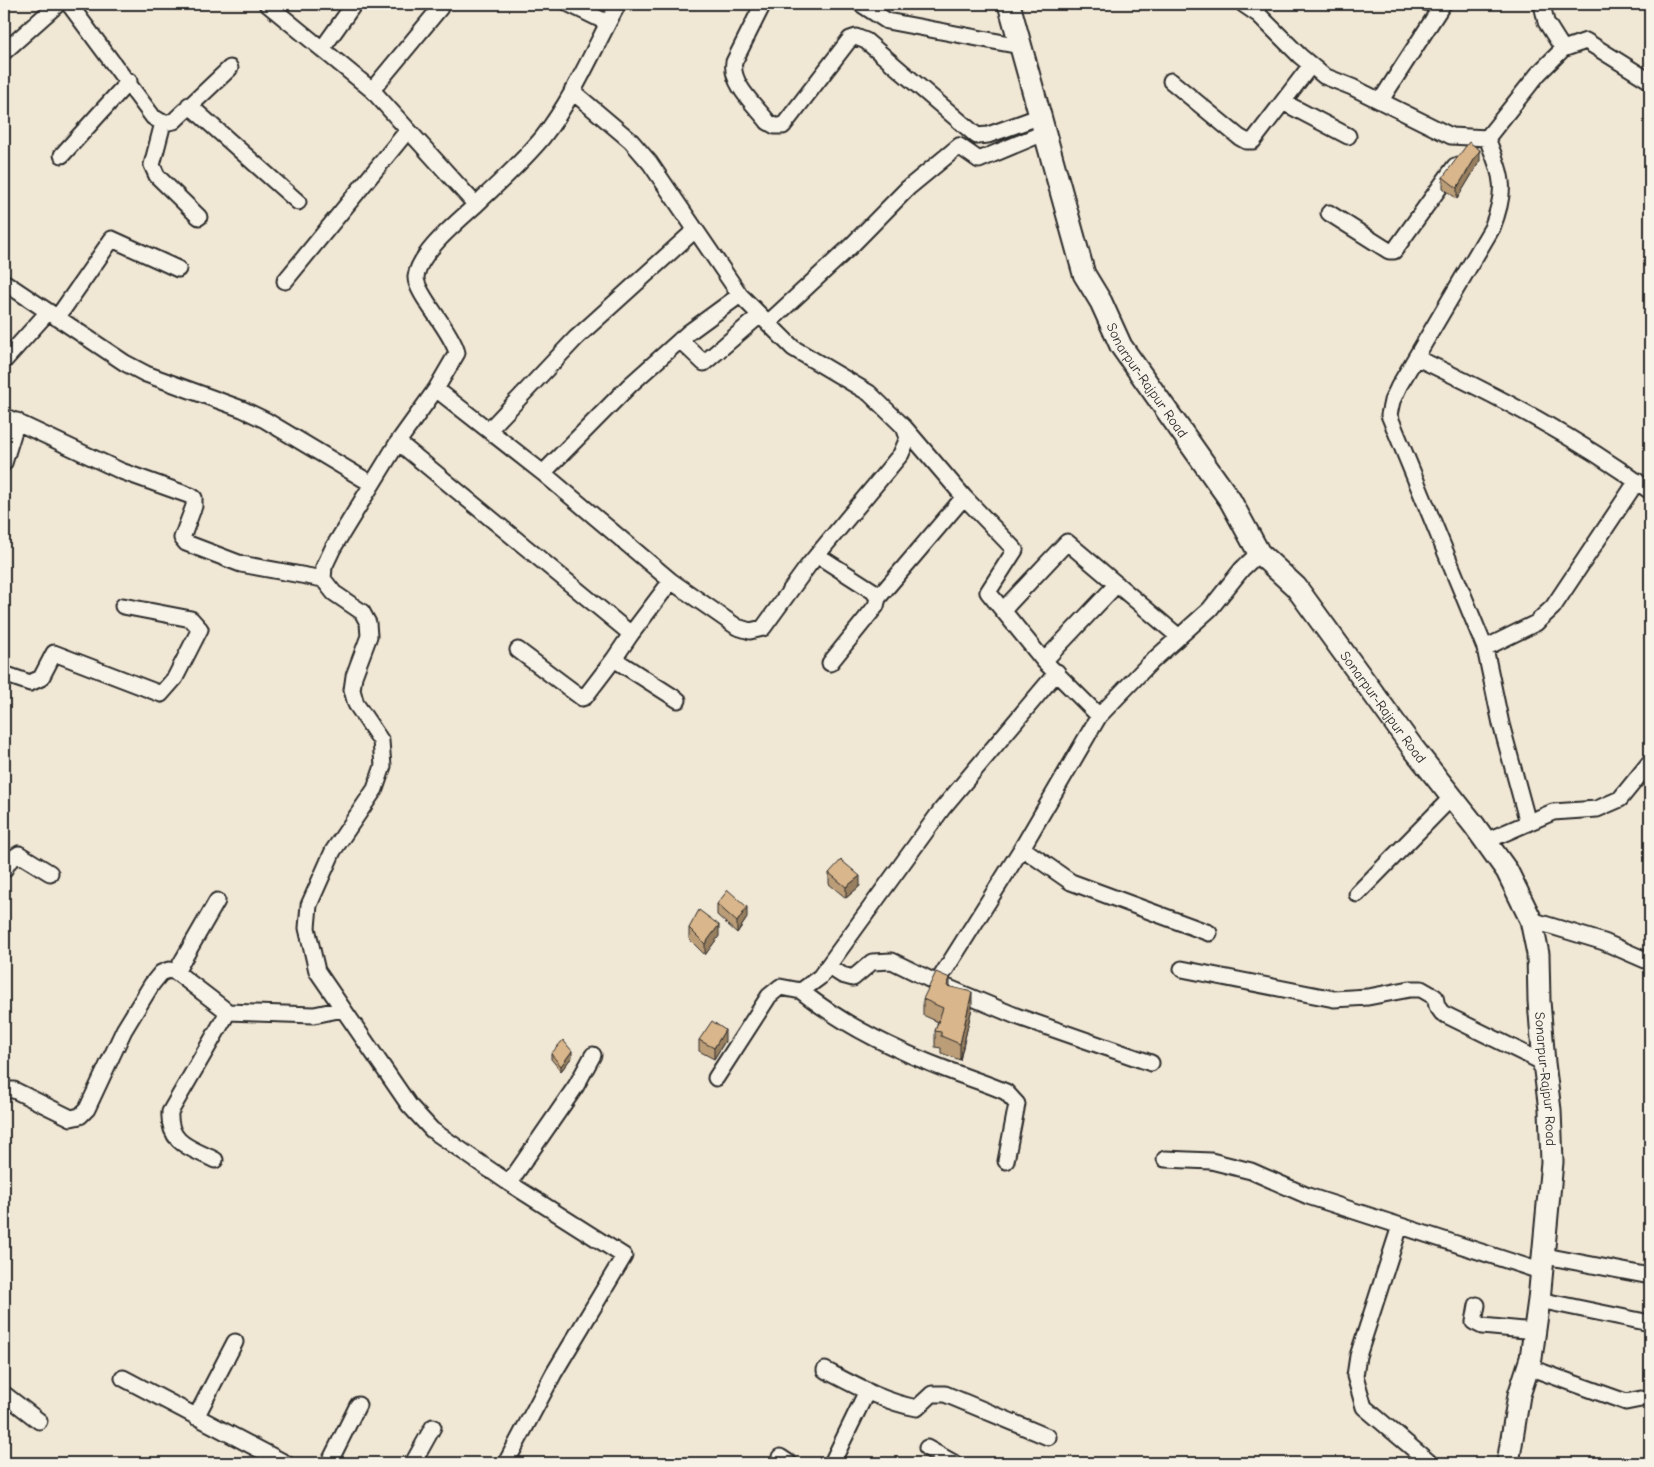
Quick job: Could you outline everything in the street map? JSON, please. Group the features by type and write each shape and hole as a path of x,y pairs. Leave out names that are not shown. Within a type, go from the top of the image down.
{"main road":[{"name":"Sonarpur-Rajpur Road","path":"1010,4 1084,274 1101,302 1121,346 1230,500 1259,553 1296,587 1507,870 1531,920 1538,954 1552,1162 1544,1264 1539,1300 1528,1367 1518,1395 1508,1463"}],"street":[{"path":"4,52 58,4"},
{"path":"69,4 129,81 153,117 163,123 174,121 230,68"},
{"path":"266,4 372,90 476,205"},
{"path":"322,49 354,4"},
{"path":"569,4 608,23"},
{"path":"322,579 324,567 333,548 398,442 436,389 457,353 455,342 421,291 416,279 418,266 427,254 544,136 572,91 618,4"},
{"path":"763,4 734,62 732,71 738,84 768,122 775,126 783,126 850,39 856,37 866,41 977,136 1043,124"},
{"path":"861,4 887,21 1020,46"},
{"path":"1243,4 1259,15 1324,76 1381,100 1451,136 1480,138"},
{"path":"1381,100 1443,4"},
{"path":"1542,4 1546,22 1564,49"},
{"path":"372,90 440,8"},
{"path":"1329,213 1389,251 1394,251 1480,138 1538,74 1564,49 1586,41 1650,81"},
{"path":"1171,81 1246,141 1253,141 1311,65"},
{"path":"62,155 129,81"},
{"path":"572,91 631,141 650,163 740,295 793,348 869,393 904,427 964,497 1015,550 988,592 1004,609 1044,661 1099,716"},
{"path":"1283,102 1348,136"},
{"path":"189,105 298,202"},
{"path":"163,123 152,165 157,176 199,217"},
{"path":"680,340 704,363 764,319 850,247 908,188 959,146 979,160 1043,124"},
{"path":"285,281 408,130"},
{"path":"1480,138 1504,185 1500,207 1492,228 1399,386 1392,401 1390,414 1485,648 1501,724 1528,823"},
{"path":"489,430 576,338 695,230"},
{"path":"4,362 53,315 112,239 178,268"},
{"path":"4,282 125,363 146,374 242,409 265,420 372,484"},
{"path":"543,472 630,385 680,340 740,295"},
{"path":"1417,358 1473,384 1546,424 1650,491"},
{"path":"436,389 543,472 671,581 737,627 750,631 763,628 790,589 901,454 908,438 904,427"},
{"path":"4,462 10,418 127,473 191,496 194,498 194,506 182,538 186,543 241,564 322,579 334,593 362,612 368,623 369,636 354,676 352,690 356,704 381,741 382,766 375,789 333,851 309,905 307,928 317,971 409,1105 432,1130 624,1256 554,1373 506,1463"},
{"path":"398,442 631,634"},
{"path":"1485,648 1536,623 1553,607 1637,481"},
{"path":"830,663 876,606 878,598 964,497"},
{"path":"1004,609 1067,542 1179,637"},
{"path":"937,984 1022,848 1099,716 1148,665 1210,609 1242,569 1259,553"},
{"path":"817,555 874,591 878,598"},
{"path":"518,650 582,698 585,697 671,581"},
{"path":"1044,661 1117,584"},
{"path":"4,674 30,683 40,678 54,653 161,694 175,678 200,628 191,619 123,606"},
{"path":"614,659 678,700"},
{"path":"716,1078 769,996 780,987 801,990 811,986 828,966 942,809 1057,672"},
{"path":"1486,841 1554,812 1597,809 1620,799 1650,762"},
{"path":"1358,894 1452,797"},
{"path":"1022,848 1071,882 1209,933"},
{"path":"4,870 9,861 19,854 50,873"},
{"path":"176,972 218,901"},
{"path":"1531,920 1604,942 1650,962"},
{"path":"828,966 842,975 853,978 872,962 892,961 937,984 1016,1016 1151,1063"},
{"path":"1182,969 1334,999 1368,997 1421,989 1435,997 1442,1013 1544,1063"},
{"path":"4,1090 14,1090 71,1118 80,1116 87,1109 124,1030 152,984 161,973 169,970 176,972 228,1012 314,1015 343,1008"},
{"path":"801,990 822,1008 876,1037 944,1069 1006,1092 1017,1104 1006,1161"},
{"path":"215,1160 181,1143 169,1127 170,1112 228,1012"},
{"path":"509,1182 571,1093 593,1055"},
{"path":"1165,1159 1211,1161 1251,1171 1308,1196 1400,1226 1544,1264 1650,1276"},
{"path":"1400,1226 1358,1356 1355,1376 1364,1407 1430,1463"},
{"path":"1539,1300 1650,1324"},
{"path":"1478,1305 1474,1322 1482,1326 1534,1331"},
{"path":"196,1417 235,1342"},
{"path":"1528,1367 1626,1402 1641,1399"},
{"path":"825,1370 867,1391 917,1408 932,1394 945,1394 1048,1437"},
{"path":"123,1378 284,1463"},
{"path":"832,1463 867,1391"},
{"path":"4,1394 39,1421"},
{"path":"328,1463 358,1405"},
{"path":"413,1463 433,1427"},
{"path":"927,1448 954,1463"}],"building":[{"path":"1469,142 1480,150 1457,188 1443,177"},
{"path":"841,860 860,876 846,887 829,873"},
{"path":"728,890 747,907 737,922 717,904"},
{"path":"699,910 719,925 705,944 689,928"},
{"path":"936,972 950,978 947,986 972,992 960,1044 941,1036 941,1032 935,1031 943,1008 923,999"},
{"path":"712,1021 725,1030 714,1048 699,1040"},
{"path":"563,1040 572,1051 561,1066 551,1054"}]}
